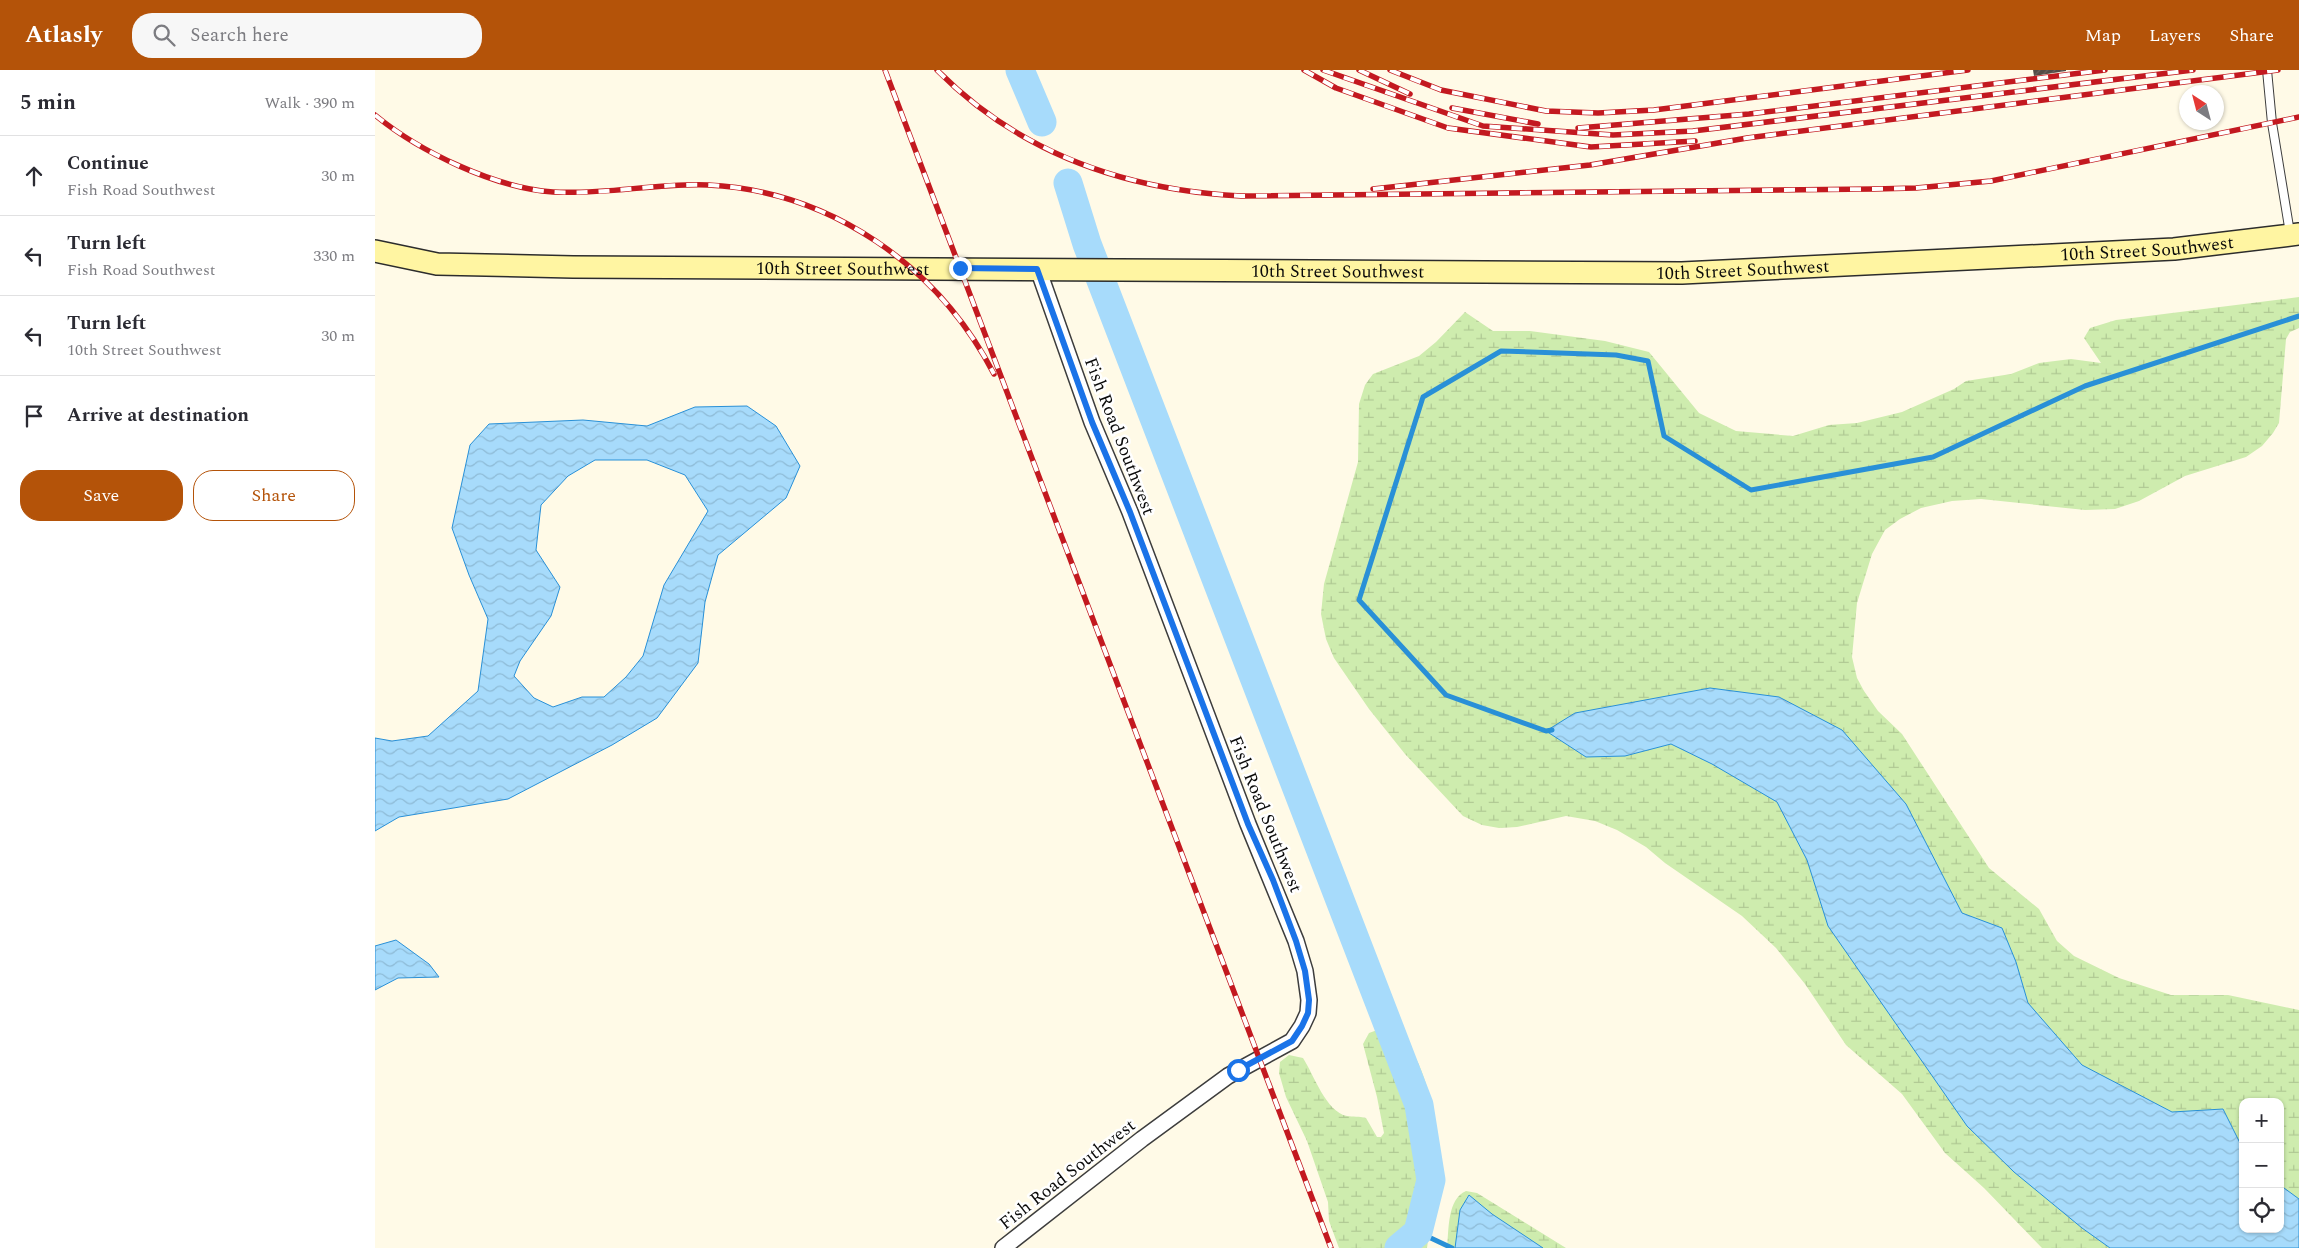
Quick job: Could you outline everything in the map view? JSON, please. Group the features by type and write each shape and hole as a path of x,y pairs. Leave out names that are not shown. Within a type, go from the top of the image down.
{"main road":[{"name":"10th Street Southwest","path":"375,251 437,264 573,267 1682,273 2174,249 2295,235"}],"street":[{"name":"Fish Road Southwest","path":"1003,1248 1142,1139 1228,1076 1292,1041 1308,1013 1309,1000 1305,971 1296,941 1248,824 1130,512 1092,422 1037,269"}],"lane":[{"path":"2267,70 2272,123 2295,235"}],"green space":[{"path":"2299,297 2299,328 2290,332 2286,339 2279,423 2262,446 2246,457 2185,476 2139,501 2115,509 2085,510 1981,499 1952,501 1921,508 1900,519 1885,530 1872,554 1857,603 1852,657 1857,678 1864,691 1878,711 1902,734 1989,868 2039,909 2057,941 2074,956 2119,978 2171,995 2228,995 2299,1010 2299,1248 2042,1248 1984,1188 1945,1153 1902,1094 1846,1045 1805,984 1776,948 1742,916 1665,863 1646,847 1617,830 1595,821 1566,816 1517,827 1499,828 1482,825 1463,816 1405,754 1369,709 1334,658 1326,639 1321,614 1324,584 1358,462 1359,404 1365,385 1373,374 1419,356 1436,342 1465,312 1493,331 1530,331 1605,341 1649,352 1699,413 1736,431 1793,436 1829,425 1857,423 1902,412 1954,389 1966,381 2011,374 2039,363 2071,359 2101,363 2084,338 2090,328 2116,320"},
{"path":"1380,1029 1399,1036 1411,1051 1420,1067 1432,1106 1438,1166 1427,1248 1339,1248 1329,1221 1328,1202 1307,1141 1286,1097 1279,1073 1280,1062 1289,1055 1303,1058 1321,1092 1333,1108 1347,1116 1366,1118 1377,1137 1381,1137 1384,1133 1363,1044 1369,1033"},
{"path":"1466,1191 1477,1193 1566,1248 1447,1248 1452,1208 1455,1201"}],"water":[{"path":"747,406 776,426 800,466 786,498 718,555 705,602 698,663 657,718 612,745 508,799 399,817 375,831 375,738 392,741 428,736 478,691 488,619 452,528 470,445 489,424 583,420 647,426 695,407","holes":["595,460 647,460 685,475 708,511 664,585 643,656 626,677 604,697 582,697 553,707 534,698 514,676 520,661 551,616 560,587 536,550 541,505 568,476"]},
{"path":"1710,688 1779,697 1842,730 1906,804 1962,913 2002,928 2016,962 2028,1003 2082,1065 2172,1112 2223,1109 2239,1141 2239,1233 2284,1233 2284,1188 2299,1199 2299,1248 2110,1248 2082,1228 2014,1172 1967,1126 1828,926 1807,860 1777,802 1712,764 1671,744 1625,756 1586,757 1546,731 1575,713"},
{"path":"396,940 429,964 439,977 398,978 375,990 375,946"},
{"path":"1469,1195 1492,1214 1543,1248 1455,1248 1460,1210"}],"building":[{"path":"2033,70 2066,70 2066,71 2034,76"}],"waterway":[{"path":"1020,70 1042,122"},
{"path":"1068,183 1087,244 1419,1105 1431,1180 1418,1232 1399,1248"},
{"path":"1552,730 1546,731 1446,695 1359,600 1423,397 1501,351 1616,355 1648,361 1664,436 1751,490 1933,457 2085,386 2299,316"},
{"path":"1418,1232 1452,1248"}],"railway":[{"path":"885,70 1331,1248"},
{"path":"937,70 969,99 1003,124 1039,145 1077,162 1116,175 1157,185 1198,192 1241,196 1916,188 1991,181 2299,117"},
{"path":"1304,70 1336,88 1448,128 1591,147 1695,141"},
{"path":"1323,70 1483,126 1613,135 1693,131 2193,70"},
{"path":"1359,70 1410,94"},
{"path":"1390,70 1441,90 1546,111 1598,113 1654,110 1968,70"},
{"path":"1578,128 1749,114 2105,70"},
{"path":"1373,189 1590,165 1747,138 2278,70"},
{"path":"1452,108 1538,124"},
{"path":"375,115 414,142 459,166 483,176 531,189 572,192 708,185 753,190 797,202 838,219 876,241 911,268 943,300 971,335 994,374"}],"route":[{"path":"960,268 1037,269 1092,422 1130,512 1248,824 1273,880 1296,941 1305,971 1309,1000 1308,1013 1292,1041 1238,1070"}]}
